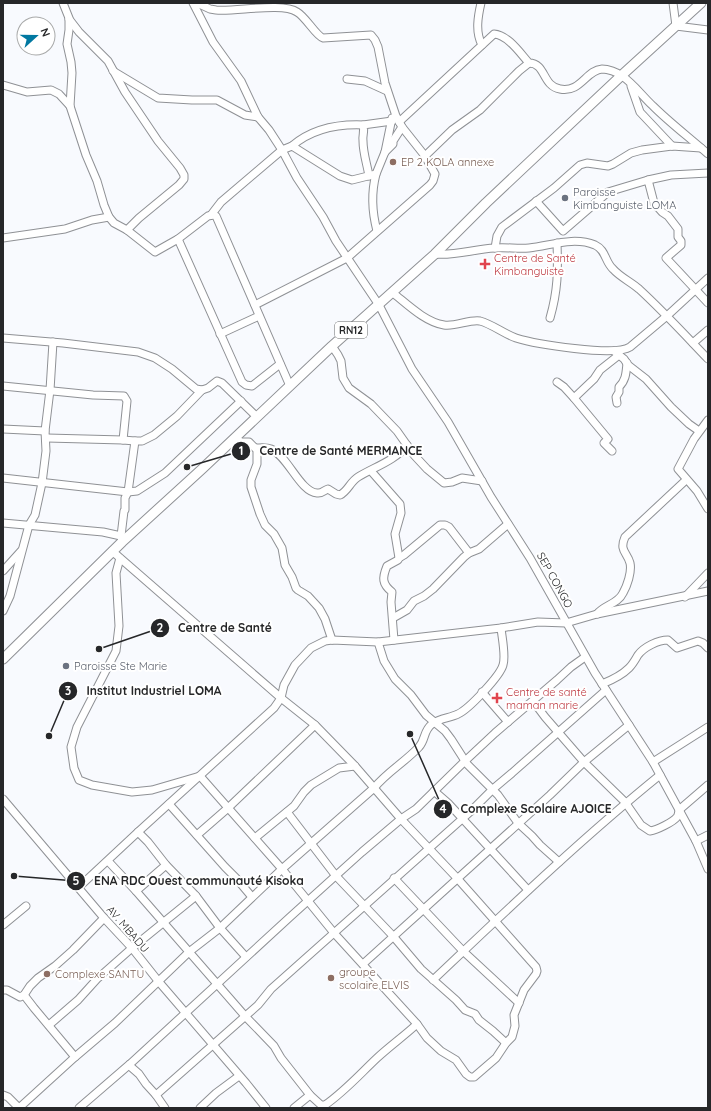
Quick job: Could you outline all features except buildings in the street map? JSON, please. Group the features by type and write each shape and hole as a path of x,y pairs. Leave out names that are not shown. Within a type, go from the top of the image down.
{"main road":[{"name":"RN12","path":"3,659 112,552 122,539 257,417 332,346 393,293 486,203 701,3"}],"street":[{"path":"63,3 69,18 79,32 105,57 144,122 171,155 184,175 184,179 180,184 127,230"},
{"name":"SEP CONGO","path":"192,3 214,42 241,81 258,117 269,130 282,150 297,178 312,199 336,241 379,305 412,369 448,422 482,481 530,558 585,657 653,762 706,860 708,868"},
{"path":"197,3 210,9 222,11 275,8 291,9 300,14 309,23 318,36 323,38 371,35 378,47 387,91 398,123 425,156 435,174 433,181 348,258 255,305"},
{"path":"481,3 478,16 478,38 482,45"},
{"path":"673,3 676,26 708,30"},
{"path":"69,18 67,44 72,73 70,106 109,217 114,223 127,230 155,252 178,239 210,215 221,202 282,150 292,146 308,135 345,125 398,123"},
{"path":"292,146 340,176 352,180 373,175 398,123 494,34 498,34 513,46 529,63 533,63 541,69 551,86 556,88 566,90 576,86 595,70 608,69 622,75 654,107 708,154"},
{"path":"425,156 452,130 480,110 529,63"},
{"path":"113,71 158,98 217,100 245,115 258,117"},
{"path":"347,79 365,81 387,91"},
{"path":"630,84 640,112 672,146"},
{"path":"3,85 27,92 51,90 59,94 70,106"},
{"path":"385,152 393,144 398,123"},
{"path":"364,125 362,135 373,175 373,213 377,231"},
{"path":"495,248 497,236 502,228 580,165 587,163 611,165 631,153 672,146 702,148"},
{"path":"536,201 563,232 608,192 671,175 708,173"},
{"path":"648,180 654,203 668,216 678,229 678,237 681,241 681,245 666,258 708,303"},
{"path":"210,215 216,216 220,224 290,386"},
{"path":"3,238 65,228 92,220 109,217"},
{"path":"178,239 242,382 246,385 252,386 280,364"},
{"path":"434,254 447,255 495,248 526,248 556,243 575,242 595,245 605,255 612,269 638,288 668,315 708,359"},
{"path":"550,318 557,285 558,267 556,243"},
{"path":"574,398 594,380 600,370 617,353 630,347 668,315 708,278"},
{"path":"393,293 413,311 444,325 480,321 516,338 617,353 634,370 646,379 671,407 699,431"},
{"path":"220,334 260,316"},
{"path":"693,343 708,330"},
{"path":"3,338 138,352 155,358 172,368 196,389 202,390"},
{"path":"3,611 10,596 29,525 35,515 42,484 46,451 53,342"},
{"path":"332,346 341,361 343,378 349,388 371,404 396,431 414,455 427,469 444,483 462,478 482,481"},
{"path":"617,403 616,397 619,392 619,387 624,382 627,363"},
{"path":"3,429 46,435 135,442 154,435 177,416 202,390 208,388 215,381 218,381 257,417"},
{"path":"557,382 564,386 608,439 604,443 612,452"},
{"path":"3,386 126,397 123,440"},
{"path":"3,478 42,484 128,492 137,491 165,473 241,401"},
{"path":"708,420 699,431 678,469 697,491 708,509"},
{"path":"234,438 241,442 249,442 256,448 270,449 280,455 300,481 313,492 323,492 328,489 336,494 340,494 348,489 358,477 371,471 407,445"},
{"path":"3,523 103,532 122,539 124,511 126,510 125,498 128,492 135,442"},
{"path":"256,448 257,464 251,480 251,487 260,514 282,548 284,565 292,577 296,588 308,596 318,608 325,619 332,640"},
{"path":"371,471 400,504 401,513 395,534 399,558"},
{"path":"597,614 620,598 627,584 630,566 622,547 625,537 686,480"},
{"path":"393,618 407,610 414,601 433,589 469,553 479,549 508,524"},
{"path":"394,640 391,602 392,592 386,587 383,581 387,566 398,560 440,525 449,527 469,553"},
{"path":"3,571 23,549"},
{"path":"112,552 281,698 315,725 355,766 401,819 536,967 536,974 524,990 514,1015 515,1026 512,1037 496,1058 474,1077 470,1077 456,1060 441,1051 427,1038 417,1024 334,933 282,869 200,776"},
{"path":"120,558 116,573 119,626 116,652 74,736 71,747 76,775 83,783 132,792 152,790 200,776"},
{"path":"685,597 708,573"},
{"path":"79,887 274,708 281,698 284,685 295,664 317,644 332,640 378,642 501,628 538,622 566,623 597,614 685,597 708,591"},
{"path":"4,1093 19,1108 115,1023 189,952 220,928 282,869 374,788 380,780 420,746 425,731 434,722 459,714 478,698 500,672 504,663 501,628"},
{"path":"156,1095 258,1005 271,989 365,904 558,732 604,687 620,676 633,664 640,653 653,644 663,640 668,640 677,648 698,641 703,643 708,648"},
{"path":"378,642 384,661 395,679 411,694 426,715 451,739 464,761 493,789 518,823 559,862"},
{"path":"79,1108 130,1064 336,876 401,819 416,809 464,761 571,667 585,657"},
{"path":"482,692 508,722"},
{"path":"533,701 584,762 625,802 641,825 650,831 656,830 678,816 679,810 708,785"},
{"path":"197,835 228,808 315,725"},
{"path":"363,964 584,762 629,725"},
{"path":"653,762 708,727"},
{"path":"255,838 297,803 304,792 311,785 339,768 355,766"},
{"path":"433,980 496,922 528,890 625,802 660,775"},
{"path":"434,791 449,804 528,890"},
{"name":"AV. MBADU","path":"3,799 104,918 132,948 264,1107"},
{"path":"169,804 252,897"},
{"path":"287,812 336,876 365,904 421,969 465,1010 475,1014 479,1020 493,1030 506,1044"},
{"path":"138,832 148,842 166,866 196,896 220,928 246,957"},
{"path":"696,841 708,835"},
{"path":"108,861 136,891 217,985 274,1046 281,1058 310,1095 321,1105 326,1104 417,1024"},
{"path":"136,891 166,866"},
{"path":"394,878 463,952 519,1003"},
{"path":"49,1025 78,1000 97,979 132,948 196,896"},
{"path":"3,925 26,906"},
{"path":"3,990 7,990 20,997 24,995 38,978 55,966 73,950 104,918"},
{"path":"24,995 76,1057"},
{"path":"130,1064 165,1108"},
{"path":"200,1108 216,1092 239,1076"},
{"path":"294,1108 310,1095"}],"place":[{"name":"EP 2 KOLA annexe","path":"393,162"},
{"name":"Paroisse Kimbanguiste LOMA","path":"565,198"},
{"name":"Centre de Santé Kimbanguiste","path":"485,264"},
{"name":"Centre de Santé MERMANCE","path":"187,467"},
{"name":"Centre de Santé","path":"99,649"},
{"name":"Paroisse Ste Marie","path":"66,666"},
{"name":"Centre de santé maman marie","path":"497,698"},
{"name":"Complexe Scolaire AJOICE","path":"410,734"},
{"name":"Institut Industriel LOMA","path":"49,736"},
{"name":"ENA RDC Ouest communauté Kisoka","path":"14,876"},
{"name":"Complexe SANTU","path":"47,974"},
{"name":"groupe scolaire ELVIS","path":"331,978"}]}
